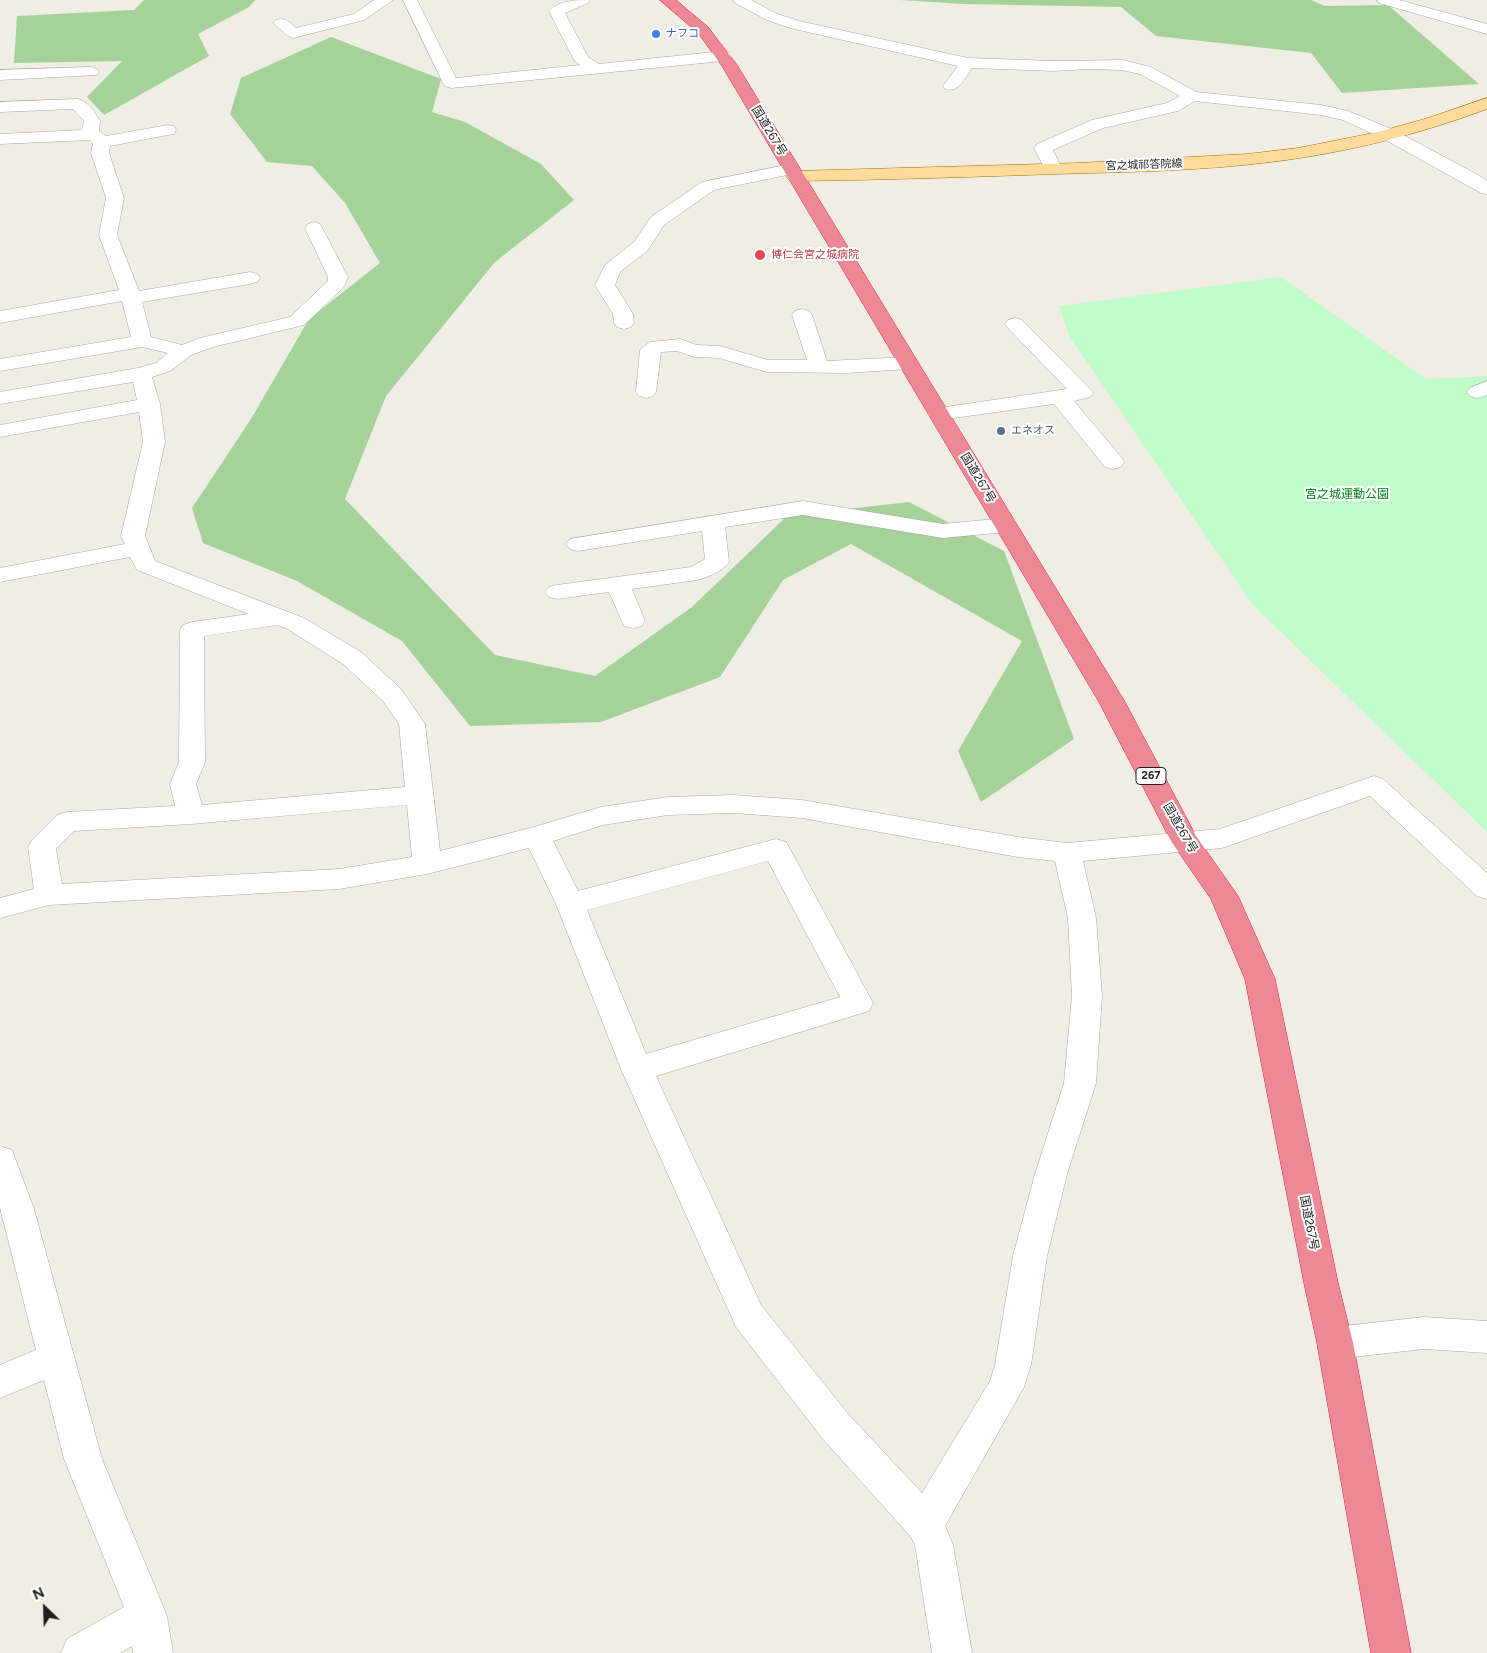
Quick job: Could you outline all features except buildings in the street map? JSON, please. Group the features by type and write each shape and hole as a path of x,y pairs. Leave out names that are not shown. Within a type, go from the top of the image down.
{"highway":[{"name":"国道267号","path":"667,0 703,30 723,56 1112,702 1185,841 1224,896 1260,979 1321,1283 1335,1343 1391,1653"}],"main road":[{"name":"宮之城祁答院線","path":"793,172 903,175 1211,162 1271,157 1388,134 1462,112 1487,102"}],"street":[{"path":"281,23 293,32 359,17 386,0"},
{"path":"410,0 451,83 723,56"},
{"path":"584,0 555,5 582,60 595,68"},
{"path":"1384,0 1487,29"},
{"path":"1422,12 1444,0"},
{"path":"753,2 795,25 968,63 1054,66 1122,65 1145,70 1192,96 1321,110 1348,116 1388,134 1487,190"},
{"path":"951,86 968,63"},
{"path":"0,75 91,72"},
{"path":"1251,85 1275,99 1278,106"},
{"path":"1053,168 1043,148 1054,142 1098,124 1172,107 1192,96"},
{"path":"0,107 78,104 92,121 93,146 115,198 108,235 131,296 142,341"},
{"path":"0,139 93,146 168,130"},
{"path":"624,323 624,314 606,285 612,269 641,246 657,221 708,186 793,172"},
{"path":"0,398 141,374 163,367 184,351 207,342 278,327 297,321 337,283 338,277 314,228"},
{"path":"0,317 250,278"},
{"path":"802,316 819,366"},
{"path":"939,414 1082,393 1015,324"},
{"path":"646,392 650,350 679,339 694,351 720,352 767,366 908,363"},
{"path":"0,365 142,341 184,351"},
{"path":"141,374 149,404 154,442 134,536 145,566 295,623 352,658 392,695 412,724 427,864"},
{"path":"1059,396 1113,462"},
{"path":"0,431 149,404"},
{"path":"578,544 804,508 943,531 1006,525"},
{"path":"557,592 697,574 717,562 713,522"},
{"path":"0,575 138,548"},
{"path":"618,584 633,621"},
{"path":"191,816 183,784 192,762 192,630 279,616"},
{"path":"0,908 49,895 339,880 427,864 537,836 601,816 668,806 734,804 802,809 1018,847 1067,853 1105,851 1222,838 1374,785 1487,889"},
{"path":"49,895 42,847 67,822 191,816 420,795"},
{"path":"537,836 570,904 637,1069 748,1316 836,1427 925,1524 934,1545 952,1653"},
{"path":"570,904 776,850 858,1003 637,1069"},
{"path":"925,1524 1006,1387 1013,1365 1030,1256 1052,1174 1080,1082 1087,996 1082,918 1067,853"},
{"path":"0,1159 17,1209 83,1459 147,1616 153,1653"},
{"path":"1335,1343 1424,1333 1487,1338"},
{"path":"0,1382 56,1358"},
{"path":"81,1653 147,1616"}],"green space":[{"path":"144,0 255,0 249,7 198,34 209,56 104,115 87,97 122,61 14,63 17,16 134,10"},
{"path":"900,0 1311,0 1325,6 1388,5 1479,84 1342,93 1311,53 1156,36 1121,7 964,4"},
{"path":"331,37 441,79 432,112 465,122 541,164 574,200 495,262 386,396 345,499 495,655 595,676 692,607 787,516 909,502 1004,551 1074,739 981,802 958,751 1022,641 851,544 783,580 720,677 601,722 470,726 402,641 297,581 203,543 192,508 251,419 309,319 380,263 345,203 312,166 267,162 230,114 241,78"},
{"name":"宮之城運動公園","path":"1281,277 1426,379 1487,376 1487,832 1253,605 1069,336 1059,306"}],"place":[{"name":"ナフコ","path":"656,34"},
{"name":"博仁会宮之城病院","path":"760,255"},
{"name":"エネオス","path":"1001,431"}]}
